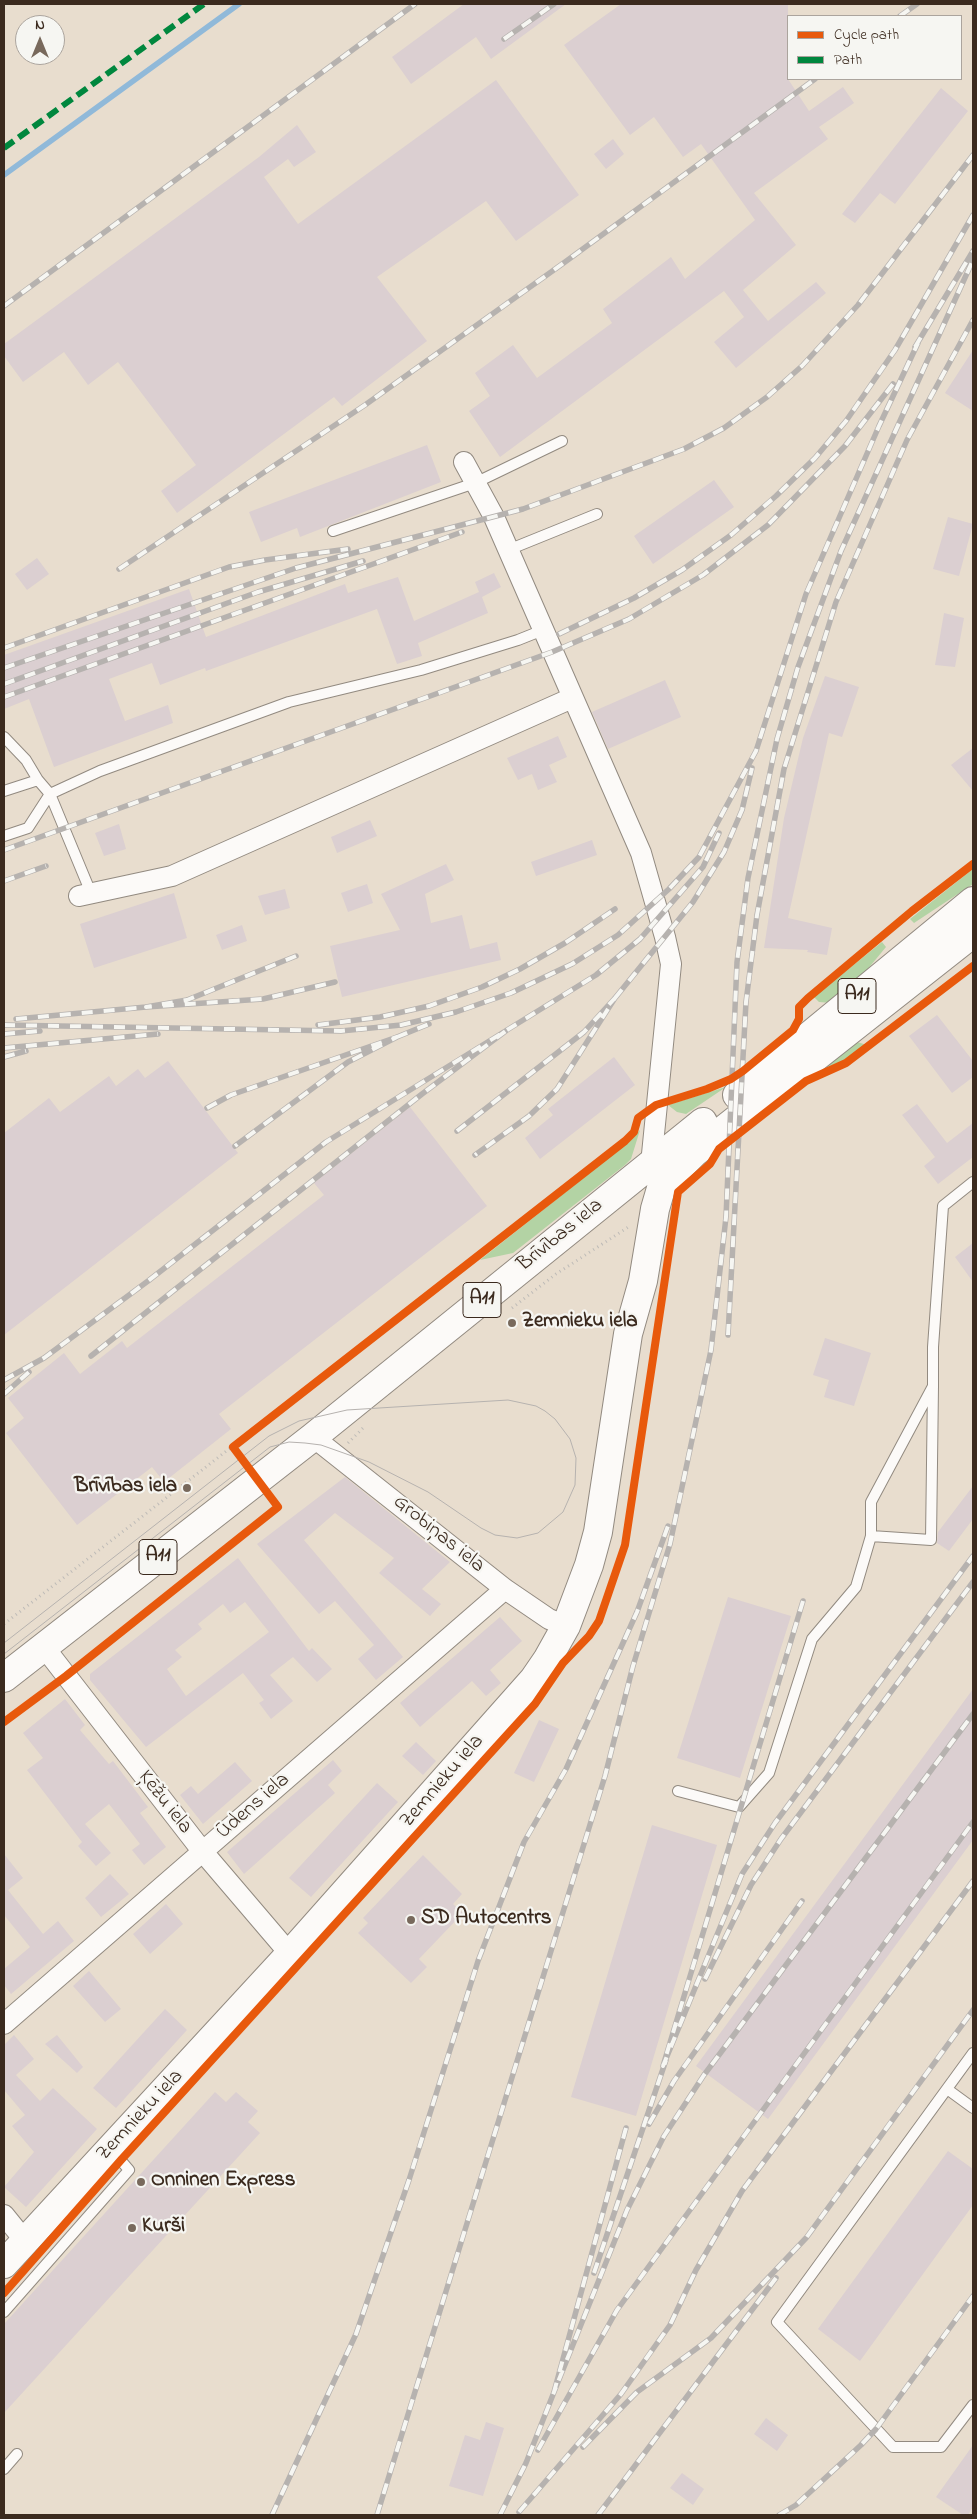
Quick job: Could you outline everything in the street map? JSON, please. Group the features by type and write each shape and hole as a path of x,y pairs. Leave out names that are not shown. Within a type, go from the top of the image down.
{"highway":[{"name":"Brīvības iela","path":"4,1678 313,1437 657,1174 973,901"},
{"name":"Brīvības iela","path":"657,1174 694,1153 973,933"},
{"path":"628,1334 626,1305 635,1222 657,1174"},
{"name":"Zemnieku iela","path":"4,2264 290,1954 534,1678 566,1626 590,1565 598,1532 628,1334 643,1281 655,1209 657,1174"}],"street":[{"path":"464,462 508,550 641,854 671,964 657,1174"},
{"path":"85,894 172,876 572,698"},
{"name":"Grobiņas iela","path":"313,1437 505,1589 549,1619 566,1626"},
{"name":"Ūdens iela","path":"4,2024 505,1589"},
{"name":"Ķēžu iela","path":"44,1647 202,1852 290,1954"},
{"path":"4,2215 25,2242"}],"lane":[{"path":"333,531 475,482 562,441"},
{"path":"508,550 597,514"},
{"path":"4,836 28,828 50,794 100,771 289,702 421,670 518,640 543,630"},
{"path":"4,737 26,760 38,780 50,794 85,894"},
{"path":"4,790 38,780"},
{"path":"871,1536 931,1540 933,1347 943,1206 973,1182"},
{"path":"678,1791 739,1807 769,1773 812,1639 856,1587 871,1536 871,1502 933,1386"},
{"path":"973,2052 777,2322 893,2446 941,2446 973,2405"},
{"path":"947,2089 973,2108"},
{"path":"4,2312 129,2170 111,2149"},
{"path":"4,2469 17,2454"}],"path":[{"path":"509,1311 556,1274 635,1222"},
{"path":"4,1624 294,1399"},
{"path":"336,1456 365,1426"},
{"path":"232,1447 236,1452"}],"green space":[{"path":"973,869 973,884 914,923 910,919"},
{"path":"882,942 886,947 857,982 831,1003 819,1002 814,997"},
{"path":"857,1042 867,1045 842,1061 807,1076"},
{"path":"726,1087 686,1114 677,1112 668,1105"},
{"path":"640,1130 631,1159 625,1165 513,1253 480,1260 630,1141"}],"building":[{"path":"464,4 566,4 491,59 476,37 411,84 392,57"},
{"path":"621,4 788,4 787,80 809,111 843,87 854,103 819,127 828,139 754,193 796,245 743,290 768,321 816,282 826,293 736,368 714,342 744,317 724,291 500,457 469,411 490,396 475,373 513,345 537,378 612,323 603,309 671,257 685,279 755,220 701,144 683,157 654,117 630,135 564,45"},
{"path":"496,80 579,195 516,241 486,201 377,277 427,341 342,406 334,397 177,513 161,491 196,465 118,362 88,385 64,352 23,382 4,356 4,344 259,157 297,125 316,152 294,167 288,159 264,177 298,224"},
{"path":"941,88 968,111 895,204 880,193 855,223 842,214"},
{"path":"613,139 624,154 606,169 594,154"},
{"path":"973,350 973,411 945,393"},
{"path":"427,445 441,482 300,537 297,528 261,542 249,512"},
{"path":"714,480 734,507 653,564 634,536"},
{"path":"948,517 973,524 959,576 933,569"},
{"path":"37,558 49,574 27,590 15,574"},
{"path":"494,573 501,587 482,597 488,613 418,643 422,656 397,664 377,609 206,671 205,668 160,685 152,663 109,679 125,721 168,705 173,723 54,767 29,699 4,709 4,655 189,589 206,637 345,584 348,593 398,577 414,621 479,592 475,582"},
{"path":"944,613 964,618 955,667 935,665"},
{"path":"825,676 859,687 842,737 829,733 788,918 832,928 827,955 807,952 808,950 764,948 784,818 803,738"},
{"path":"665,680 681,717 608,749 592,712"},
{"path":"558,736 567,757 549,765 557,782 538,790 532,774 518,780 507,758"},
{"path":"973,748 973,791 951,765"},
{"path":"370,820 377,836 337,853 331,837"},
{"path":"119,824 126,849 104,856 95,833"},
{"path":"592,840 597,855 536,876 531,862"},
{"path":"446,864 454,880 425,894 431,923 462,915 470,949 497,942 501,960 342,997 330,946 400,930 381,894"},
{"path":"367,884 373,903 348,912 341,893"},
{"path":"285,889 290,908 265,915 258,896"},
{"path":"174,893 187,938 94,968 80,924"},
{"path":"242,925 247,941 222,950 216,935"},
{"path":"937,1015 973,1061 973,1077 952,1093 909,1036"},
{"path":"614,1057 635,1085 540,1159 525,1138 553,1115 548,1109"},
{"path":"168,1061 238,1153 4,1335 4,1133 49,1098 60,1112 109,1076 116,1086 138,1069 145,1078"},
{"path":"917,1104 947,1143 973,1123 973,1157 938,1184 924,1166 935,1157 902,1115"},
{"path":"410,1107 487,1206 219,1414 231,1429 164,1482 152,1467 77,1525 6,1433 24,1418 8,1398 64,1353 80,1374 122,1341 127,1348 324,1195 314,1183"},
{"path":"973,1243 973,1282 955,1257"},
{"path":"825,1338 871,1353 854,1406 824,1397 829,1380 813,1375"},
{"path":"345,1477 450,1562 422,1589 441,1604 430,1616 379,1573 394,1558 335,1513 304,1540 403,1657 376,1680 358,1659 374,1645 335,1601 319,1614 257,1544"},
{"path":"973,1486 973,1519 949,1551 937,1543 938,1532"},
{"path":"238,1558 309,1651 312,1648 332,1669 317,1682 293,1657 270,1675 293,1701 271,1719 259,1703 264,1700 243,1673 146,1747 90,1680 90,1674","holes":["245,1602 269,1632 186,1696 167,1669 182,1657 175,1650 202,1629 198,1624 223,1604 230,1613"]},
{"path":"728,1597 791,1616 740,1778 677,1758"},
{"path":"500,1617 522,1641 490,1670 501,1683 486,1696 472,1681 420,1727 400,1703"},
{"path":"973,1689 973,1840 768,2119 696,2066"},
{"path":"65,1699 85,1725 80,1730 109,1764 113,1761 148,1807 140,1813 166,1847 144,1865 132,1850 140,1844 109,1804 85,1824 111,1853 96,1866 78,1846 82,1842 27,1770 43,1758 23,1733"},
{"path":"539,1720 559,1729 534,1782 514,1773"},
{"path":"416,1742 436,1761 423,1775 402,1756"},
{"path":"333,1760 342,1771 328,1785 335,1793 244,1874 227,1852"},
{"path":"235,1762 252,1781 203,1824 180,1795 191,1786 198,1794"},
{"path":"377,1783 398,1802 311,1897 289,1878"},
{"path":"652,1825 717,1845 636,2116 571,2097"},
{"path":"4,1854 23,1878 8,1890 43,1934 58,1921 74,1941 11,1994 4,1985 4,1969 30,1947 4,1915"},
{"name":"SD Autocentrs","path":"423,1855 462,1894 453,1904 463,1913 419,1959 427,1967 411,1983 358,1933 368,1923 363,1918"},
{"path":"110,1874 129,1894 101,1917 85,1898"},
{"path":"166,1904 183,1924 150,1954 133,1934"},
{"path":"89,1971 121,2009 105,2022 73,1986"},
{"path":"165,2009 187,2030 116,2108 93,2088"},
{"path":"14,2035 34,2059 16,2075 40,2101 53,2088 97,2129 26,2207 4,2187 34,2152 12,2126 25,2115 4,2090 4,2045"},
{"path":"57,2035 83,2067 77,2073 45,2044"},
{"name":"Kurši","path":"215,2092 226,2102 236,2092 258,2111 248,2122 260,2133 4,2413 4,2324"},
{"path":"948,2151 973,2169 973,2205 860,2361 818,2329"},
{"path":"766,2418 788,2435 777,2451 754,2434"},
{"path":"486,2422 504,2428 483,2496 449,2486 465,2435 480,2440"},
{"path":"973,2445 973,2507 968,2515 963,2515 936,2497"},
{"path":"682,2473 704,2489 693,2505 670,2488"}],"waterway":[{"path":"4,175 239,4"}],"tram line":[{"path":"4,1643 269,1436 299,1421 347,1410 508,1400 536,1406 545,1411 555,1419 570,1439 576,1458 575,1485 563,1512 538,1533 517,1538 495,1535 481,1528 428,1492 369,1462 321,1445 289,1442 270,1447 4,1654"}],"railway":[{"path":"4,306 415,4"},
{"path":"504,39 554,4"},
{"path":"901,15 917,4"},
{"path":"119,569 365,405 565,262 814,80"},
{"path":"4,668 296,568 523,509 684,449 724,428 767,397 802,366 858,305 973,155"},
{"path":"559,634 634,598 682,570 731,535 776,496 815,458 846,421 895,350 973,215"},
{"path":"915,347 973,251"},
{"path":"377,2515 605,1776 633,1666 670,1544 711,1350 726,1217 737,962 748,878 777,739 798,667 841,551 973,260"},
{"path":"728,1335 746,1002 757,915 784,769 836,602 907,440 973,320"},
{"path":"4,1025 341,1031 401,1025 456,1012 511,993 572,964 618,935 669,889 699,857 756,751 806,594 879,426 918,343"},
{"path":"4,850 552,652 629,619 703,575 768,525 845,446 893,384"},
{"path":"4,697 462,532"},
{"path":"4,648 229,567 265,560 348,549"},
{"path":"4,684 258,592 363,561"},
{"path":"615,998 693,902 724,852 742,810 752,768"},
{"path":"507,1030 596,975 640,939 703,867 719,833"},
{"path":"4,881 46,866"},
{"path":"318,1025 380,1017 429,1006 482,987 520,969 565,943 615,909"},
{"path":"296,956 187,1000 146,1007 263,999 335,982"},
{"path":"457,1131 584,1032 615,998 557,1089 529,1116 475,1155"},
{"path":"16,1019 146,1007"},
{"path":"397,1037 429,1024"},
{"path":"4,1380 44,1358 148,1281 326,1142 507,1030 422,1094 91,1356"},
{"path":"4,1034 40,1031"},
{"path":"4,1048 158,1034"},
{"path":"207,1108 231,1095 397,1037 348,1062 235,1146"},
{"path":"4,1057 26,1051"},
{"path":"4,1394 29,1372"},
{"path":"272,2515 356,2334 409,2180 478,1961 524,1842 566,1769 637,1612 668,1526"},
{"path":"803,1601 663,2066 742,1874 775,1823 973,1556"},
{"path":"705,1979 751,1885 781,1839 973,1582"},
{"path":"626,2128 554,2392 627,2210 664,2136 704,2075 973,1714"},
{"path":"538,2450 617,2310 973,1822"},
{"path":"519,2512 621,2394 670,2325 696,2270 742,2191 973,1881"},
{"path":"649,2124 674,2081 802,1901"},
{"path":"583,2447 637,2392 711,2338 806,2238 973,2010"},
{"path":"594,2273 666,2060"},
{"path":"598,2515 776,2278"},
{"path":"779,2515 796,2505 876,2429 973,2296"},
{"path":"500,2515 526,2463 556,2387"}],"marked path":[{"path":"4,148 204,4"}],"cycle path":[{"path":"4,1722 66,1676 278,1507 233,1447 625,1141 634,1132 638,1118 656,1105 707,1089 731,1079 743,1071 793,1030 799,1019 799,1007 808,998 912,911 973,864"},
{"path":"4,2293 121,2160 535,1704 563,1663 589,1636 599,1621 625,1545 678,1192 710,1164 719,1149 806,1081 846,1063 973,966"}],"place":[{"name":"Zemnieku iela","path":"512,1323"},
{"name":"Brīvības iela","path":"187,1488"},
{"name":"SD Autocentrs","path":"411,1920"},
{"name":"Onninen Express","path":"141,2182"},
{"name":"Kurši","path":"132,2228"}]}
